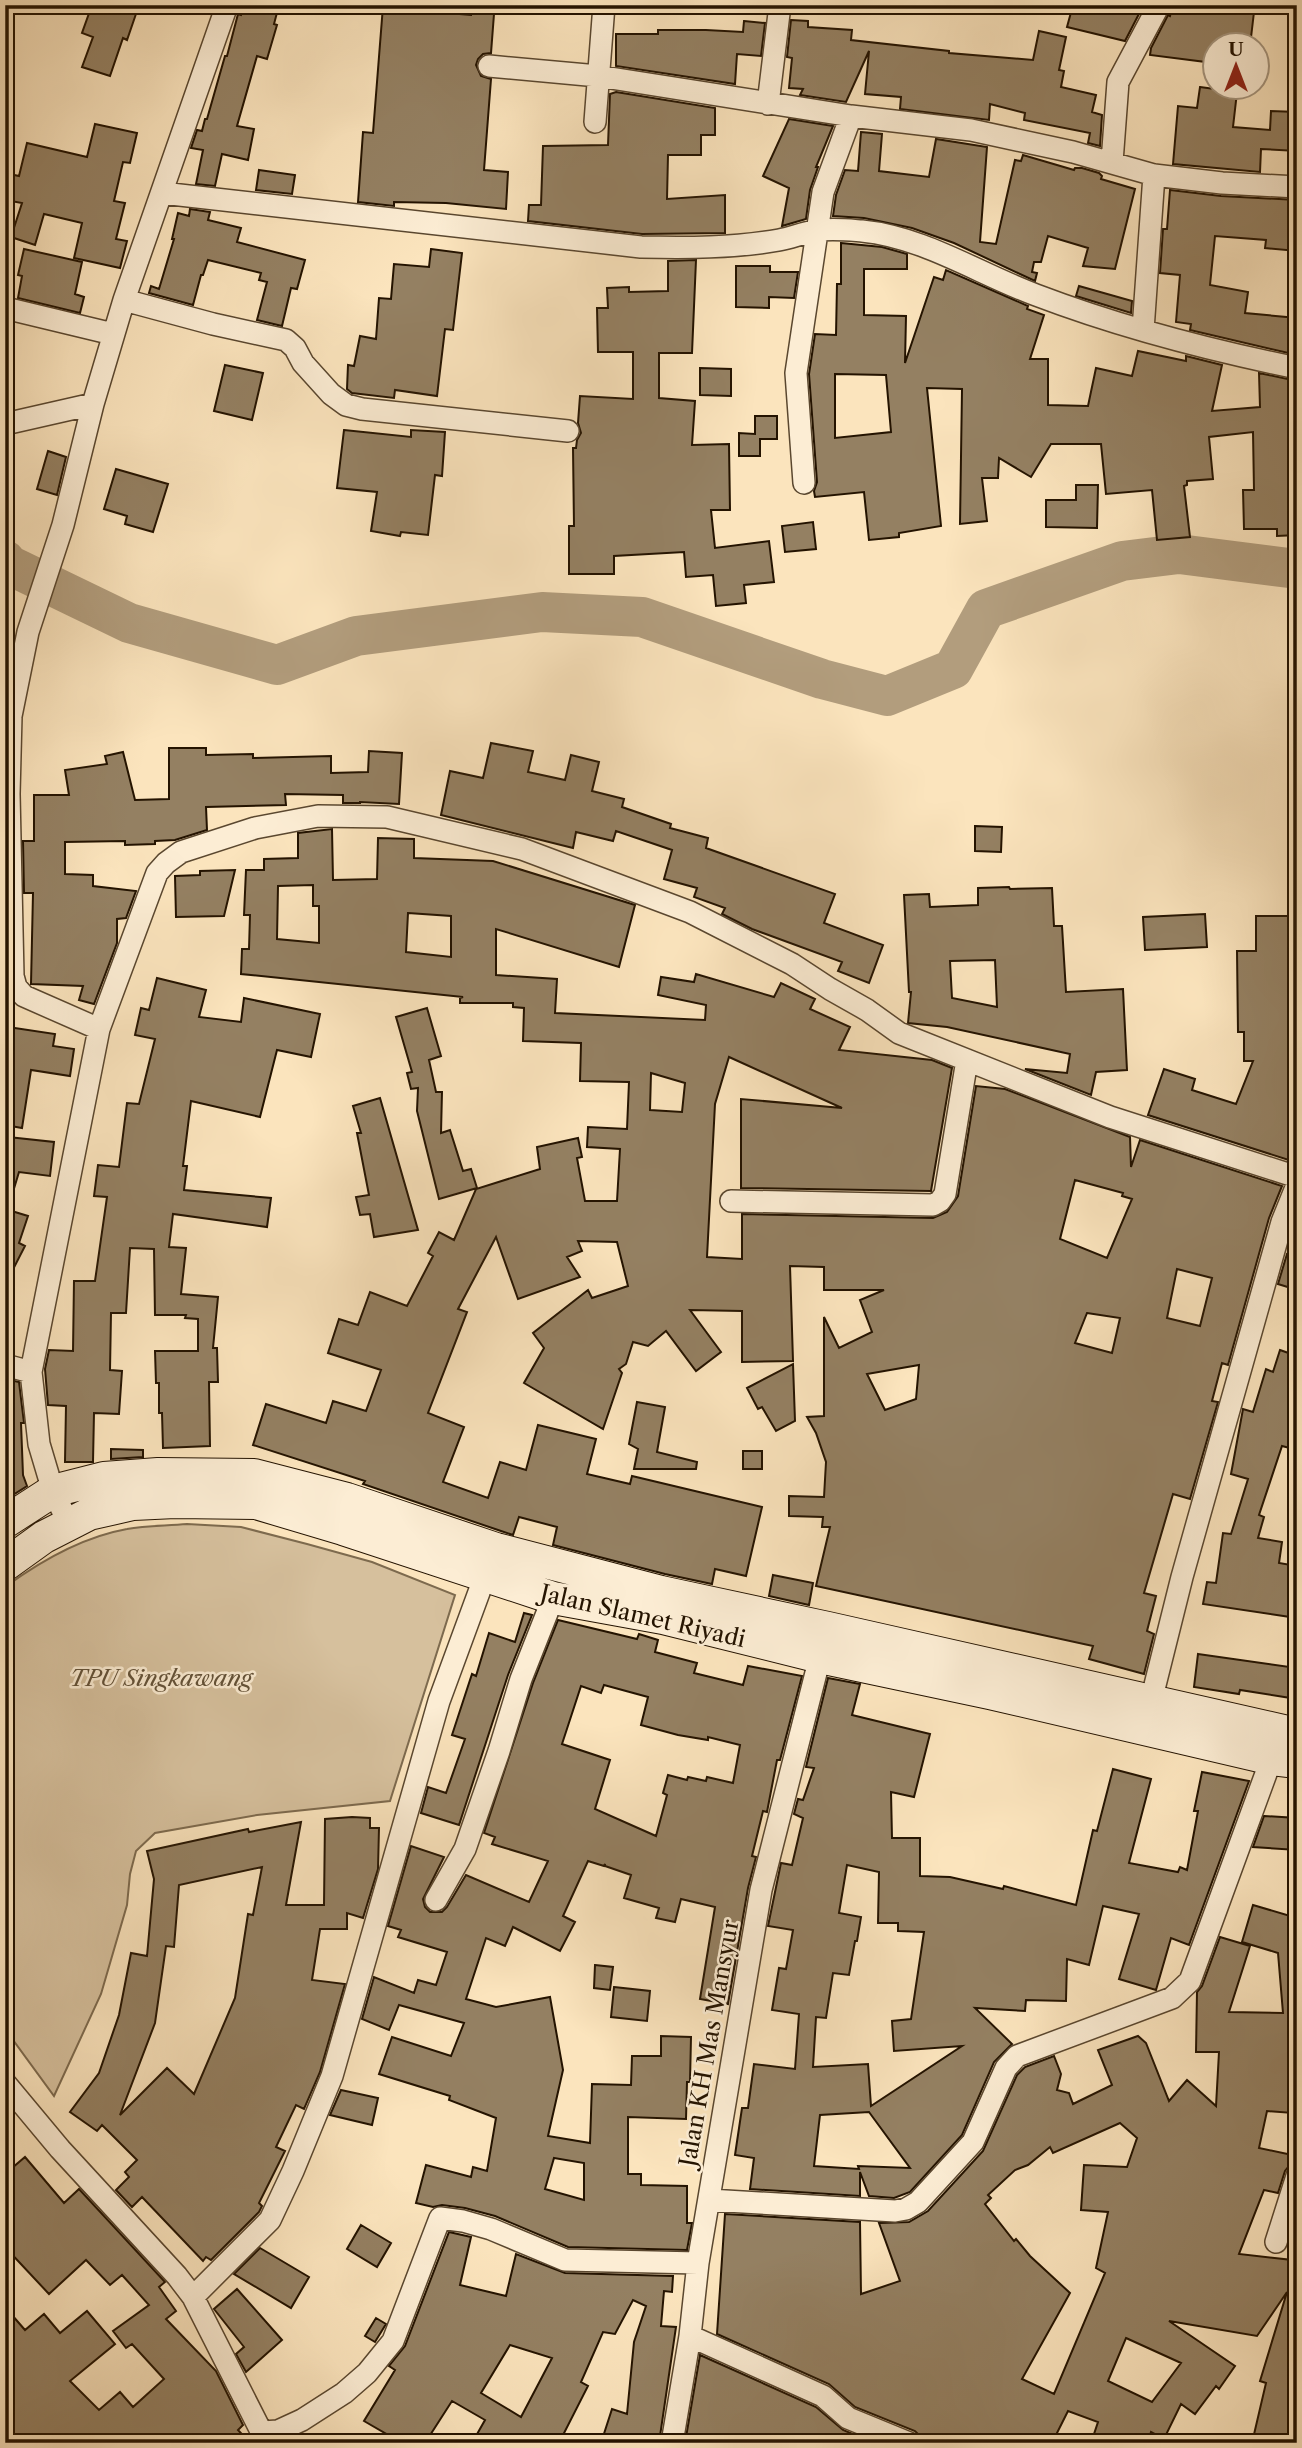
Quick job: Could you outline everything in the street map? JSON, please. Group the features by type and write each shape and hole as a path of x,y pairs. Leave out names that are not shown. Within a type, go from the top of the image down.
{"main road":[{"name":"Jalan Slamet Riyadi","path":"5,1522 53,1491 104,1478 158,1474 254,1475 347,1499 496,1549 661,1592 1151,1701 1286,1747"},
{"name":"Jalan Slamet Riyadi","path":"5,1565 44,1538 89,1514 133,1504 256,1503 553,1598 663,1618 820,1657 1003,1696 1286,1747"}],"street":[{"path":"99,1029 24,996 16,987 13,976 9,794 11,716 28,632 63,525 113,334 227,5"},
{"path":"595,122 604,5"},
{"path":"768,104 780,5"},
{"path":"1112,162 1118,82 1160,5"},
{"path":"489,66 598,76 768,104 971,130 1112,162 1154,175 1222,183 1297,187"},
{"path":"804,483 796,373 823,192 851,116"},
{"path":"1143,330 1154,175"},
{"path":"162,193 641,247 699,248 780,240 816,230 863,231 899,238 1028,292 1102,319 1297,368"},
{"path":"124,300 286,340 331,394 346,405 362,409 568,431"},
{"path":"5,308 113,334"},
{"path":"5,424 93,404"},
{"path":"69,1524 53,1491 39,1444 31,1372 99,1029 157,873 181,852 255,828 318,816 387,817 522,849 690,912 792,964 899,1033 1110,1117 1297,1177"},
{"path":"731,1201 933,1205 940,1201 946,1194 967,1060"},
{"path":"1151,1701 1182,1577 1290,1225 1297,1185"},
{"path":"5,1365 31,1372"},
{"path":"193,2297 270,2220 327,2088 377,1923 439,1701 485,1576"},
{"path":"436,1900 465,1849 521,1679 553,1598"},
{"name":"Jalan KH Mas Mansyur","path":"672,2443 690,2336 698,2263 761,1890 820,1657"},
{"path":"709,2200 895,2211 906,2209 918,2202 973,2142 1006,2068 1017,2056 1172,1998 1190,1981 1286,1747"},
{"path":"6,2084 193,2297 264,2437 302,2420 344,2393 393,2341 440,2218 491,2229 565,2260 698,2263"},
{"path":"1276,2242 1297,2176"},
{"path":"690,2336 823,2396 848,2418 909,2443"}],"green space":[{"name":"TPU Singkawang","path":"187,1524 241,1527 307,1544 372,1562 455,1595 390,1801 257,1815 155,1833 136,1851 130,1874 127,1905 101,1994 54,2096 5,2029 5,1587 48,1559 94,1538 134,1528"}],"building":[{"path":"92,5 119,5 137,11 127,40 123,38 110,76 82,67 93,37 82,33"},
{"path":"243,5 279,5 274,24 277,25 267,59 257,56 237,126 254,129 248,160 222,154 215,186 196,184 203,150 191,148 197,130 202,131 207,119"},
{"path":"1073,5 1132,5 1142,8 1125,41 1067,27"},
{"path":"383,6 422,7 422,11 494,14 491,53 483,54 476,65 481,76 491,79 484,170 508,172 506,209 446,203 394,202 394,206 358,202 363,132 373,133"},
{"path":"1172,8 1218,13 1218,8 1254,12 1252,32 1200,32 1200,61 1150,55 1151,48 1168,15 1170,16"},
{"path":"791,20 808,21 808,27 852,30 851,40 949,53 1033,60 1039,31 1066,37 1059,70 1064,71 1061,87 1096,95 1092,112 1102,115 1100,146 1088,143 1090,133 1024,120 1025,113 990,104 989,120 900,109 901,97 865,94 869,51 846,102 800,95 803,89 789,88 792,58 787,57"},
{"path":"744,21 765,23 761,56 737,54 735,84 616,66 616,34 658,34 658,30 743,32"},
{"path":"1200,87 1200,102 1236,102 1233,127 1270,130 1271,111 1297,112 1297,151 1261,149 1260,172 1173,164 1178,106 1197,108"},
{"path":"616,92 715,108 715,135 701,135 701,155 668,155 667,199 725,195 725,233 642,234 528,221 529,205 541,205 543,146 608,145 610,94"},
{"path":"789,119 833,126 816,167 806,219 782,226 789,188 763,176"},
{"path":"95,124 137,133 130,163 123,162 114,201 125,203 116,239 127,241 120,268 74,258 82,223 44,214 35,245 11,237 22,203 5,200 5,173 19,176 27,143 87,157"},
{"path":"861,132 882,134 879,171 929,177 936,139 987,147 980,242 996,244 1015,160 1021,161 1023,155 1074,170 1082,168 1099,173 1101,179 1135,189 1115,269 1083,266 1088,248 1048,236 1041,262 1034,262 1032,272 1037,273 1035,281 954,243 912,228 864,218 833,216 836,195 845,170 858,171"},
{"path":"259,170 295,175 292,194 256,190"},
{"path":"1170,190 1297,200 1297,251 1265,248 1266,240 1215,236 1210,285 1248,292 1245,313 1297,318 1297,355 1190,330 1191,324 1176,322 1180,275 1160,273 1163,229 1167,229"},
{"path":"190,209 210,212 208,220 241,228 237,242 305,260 297,289 291,288 282,326 257,320 267,282 259,280 261,273 208,260 193,305 149,293 151,286 159,289 174,239 178,213 189,216"},
{"path":"841,243 882,247 907,254 907,269 864,269 864,315 906,316 905,363 934,277 943,280 946,270 1044,315 1030,359 1048,359 1048,405 1088,406 1096,368 1132,376 1138,351 1186,361 1186,356 1222,365 1212,411 1260,407 1259,373 1297,381 1297,535 1277,536 1277,529 1244,529 1243,490 1254,490 1253,432 1209,437 1213,479 1187,481 1184,486 1190,537 1157,540 1152,490 1106,494 1101,444 1051,444 1031,477 999,458 998,478 982,478 987,521 960,524 962,389 927,388 941,526 899,533 899,537 869,540 864,492 815,497 814,491 817,482 809,374 815,334 836,335 837,284 841,284","holes":["835,374 886,375 891,432 835,438"]},
{"path":"24,249 82,262 75,294 84,297 80,313 18,298 22,276 18,275"},
{"path":"431,249 462,253 453,330 445,329 437,396 395,390 394,398 352,393 347,389 348,365 354,366 360,336 376,339 379,298 391,299 394,264 429,267"},
{"path":"696,260 692,353 659,353 659,398 695,401 692,445 729,444 730,510 711,510 715,548 769,541 774,582 744,585 746,603 716,606 713,575 686,577 684,552 614,556 614,574 569,574 569,526 574,526 573,448 576,448 581,433 578,423 580,396 633,399 633,352 598,352 597,308 608,308 607,288 629,287 629,292 668,291 668,261"},
{"path":"736,266 770,266 770,272 798,272 794,298 769,297 769,308 736,307"},
{"path":"1079,286 1132,301 1131,313 1076,296"},
{"path":"225,365 263,373 252,420 214,411"},
{"path":"700,368 731,369 731,396 700,395"},
{"path":"755,416 777,416 777,439 760,439 760,456 739,456 739,433 755,434"},
{"path":"344,430 411,437 411,430 445,432 442,476 435,475 428,535 401,532 400,536 371,531 377,492 337,488"},
{"path":"48,451 66,457 57,495 37,489"},
{"path":"116,469 168,484 153,532 125,524 127,516 104,509"},
{"path":"1076,485 1098,485 1097,528 1046,527 1046,500 1076,500"},
{"path":"813,522 816,549 785,552 782,526"},
{"path":"491,743 533,751 528,772 565,780 571,755 599,762 592,791 624,799 622,807 671,824 670,828 708,838 706,848 835,894 824,923 883,945 869,983 838,971 842,962 752,929 722,914 725,908 694,897 697,888 664,879 672,850 616,831 613,841 576,832 573,848 441,815 450,771 483,778"},
{"path":"169,748 206,748 206,755 253,754 253,758 331,756 331,773 368,772 369,751 402,753 399,804 343,803 343,795 285,794 286,805 206,807 207,830 175,840 125,845 125,841 65,842 65,874 93,875 93,886 136,891 126,918 117,919 117,943 94,1004 79,1000 83,986 31,984 33,893 24,893 23,841 34,841 34,795 69,795 65,770 107,764 105,756 123,752 135,800 169,799"},
{"path":"975,826 1002,827 1001,852 975,851"},
{"path":"332,829 333,880 377,879 378,838 414,839 414,858 493,861 635,905 619,967 496,929 496,975 557,979 555,1013 705,1020 706,1005 658,995 661,977 694,982 696,974 774,997 781,983 815,999 810,1009 850,1027 839,1050 932,1060 952,1068 931,1191 741,1188 741,1099 842,1108 729,1057 715,1104 707,1257 742,1259 742,1214 933,1218 947,1212 958,1196 976,1086 1005,1089 1130,1137 1131,1167 1140,1140 1282,1186 1269,1218 1228,1365 1222,1363 1212,1401 1218,1402 1190,1499 1173,1494 1144,1593 1156,1596 1147,1631 1154,1634 1144,1674 1089,1659 1093,1646 816,1586 830,1527 822,1527 823,1517 789,1516 789,1496 824,1497 826,1462 807,1417 824,1416 824,1317 839,1348 872,1332 860,1300 884,1290 824,1290 824,1267 790,1266 793,1361 742,1362 742,1311 690,1310 721,1352 696,1371 666,1331 648,1346 633,1342 626,1364 619,1369 622,1373 603,1429 524,1383 544,1348 533,1333 588,1290 592,1298 628,1286 617,1242 578,1241 582,1251 567,1257 580,1277 518,1299 496,1237 458,1309 467,1312 428,1413 464,1427 443,1482 488,1498 500,1462 526,1470 538,1425 596,1439 587,1474 630,1484 632,1476 762,1507 746,1576 715,1569 712,1584 553,1545 557,1527 519,1517 513,1535 363,1484 365,1481 253,1445 266,1404 326,1423 333,1401 366,1411 381,1370 328,1353 339,1319 358,1325 370,1292 407,1306 433,1256 428,1253 439,1232 454,1240 476,1189 540,1169 537,1147 578,1138 582,1157 577,1158 585,1201 617,1201 620,1149 587,1147 588,1127 627,1129 629,1082 580,1081 581,1043 523,1041 524,1008 513,1007 513,1003 460,1003 460,998 463,997 241,974 242,949 249,949 250,915 244,915 246,870 264,870 264,859 298,858 298,833","holes":["313,885 313,906 319,906 319,943 277,939 278,886","408,913 451,916 451,957 406,952","651,1073 685,1083 682,1112 650,1110","1075,1180 1123,1193 1122,1196 1132,1199 1107,1258 1060,1239","1177,1269 1212,1278 1200,1326 1167,1318","1087,1313 1120,1318 1112,1353 1075,1343","919,1365 916,1399 885,1410 867,1374"]},
{"path":"235,870 224,916 176,917 175,876 200,875 200,871"},
{"path":"978,888 1052,888 1054,926 1062,926 1066,992 1123,989 1127,1070 1096,1072 1091,1095 1025,1069 1067,1073 1070,1054 947,1027 908,1023 911,992 904,895 929,894 930,907 978,905","holes":["995,960 997,1007 952,998 950,961"]},
{"path":"1205,914 1207,947 1145,950 1143,917"},
{"path":"1256,916 1297,916 1295,1162 1148,1115 1164,1069 1195,1079 1192,1090 1236,1104 1253,1061 1244,1061 1244,1032 1238,1032 1237,951 1256,951"},
{"path":"157,978 206,990 199,1017 241,1022 244,998 320,1014 311,1057 277,1050 260,1117 191,1101 183,1166 187,1166 184,1190 271,1198 267,1227 173,1214 169,1247 186,1248 181,1294 218,1297 213,1348 217,1348 218,1382 209,1382 210,1446 163,1448 155,1351 198,1351 198,1319 185,1318 186,1315 155,1315 154,1249 130,1248 126,1313 111,1313 110,1370 122,1371 119,1414 94,1413 93,1462 65,1462 66,1406 48,1405 45,1369 49,1350 73,1351 74,1281 95,1281 107,1197 94,1196 98,1165 119,1167 127,1103 139,1104 155,1039 135,1035 141,1008 149,1010"},
{"path":"427,1008 441,1056 429,1060 436,1092 442,1092 441,1133 450,1130 463,1171 471,1169 477,1188 439,1199 417,1111 418,1088 411,1089 407,1073 412,1072 396,1017"},
{"path":"8,1027 55,1034 53,1046 74,1049 70,1076 31,1070 22,1128 5,1125 5,1043"},
{"path":"380,1098 418,1230 374,1237 370,1214 360,1215 356,1197 369,1195 357,1133 361,1133 353,1106"},
{"path":"8,1137 54,1142 50,1176 19,1172 9,1205 5,1204"},
{"path":"5,1209 28,1216 19,1243 25,1246 5,1285"},
{"path":"1287,1254 1297,1257 1297,1290 1278,1284"},
{"path":"1280,1350 1297,1356 1297,1450 1282,1446 1259,1515 1264,1517 1258,1538 1282,1542 1279,1563 1297,1566 1297,1618 1203,1604 1207,1582 1216,1583 1223,1533 1231,1534 1248,1479 1231,1474 1243,1409 1253,1412 1266,1369 1273,1372"},
{"path":"793,1364 795,1421 776,1431 762,1407 758,1409 747,1388"},
{"path":"5,1379 19,1382 24,1423 21,1423 23,1475 27,1486 5,1500"},
{"path":"637,1402 665,1407 657,1452 697,1462 696,1469 634,1469 638,1449 629,1444"},
{"path":"111,1449 143,1450 143,1457 111,1459"},
{"path":"743,1451 762,1451 762,1469 743,1469"},
{"path":"773,1575 813,1583 809,1605 769,1596"},
{"path":"524,1613 532,1615 508,1675 459,1825 421,1813 428,1787 446,1793 465,1739 452,1735 472,1674 476,1676 489,1633 515,1642"},
{"path":"558,1620 637,1639 639,1634 658,1640 655,1652 697,1663 694,1673 743,1685 748,1666 802,1676 780,1760 777,1760 767,1812 763,1811 752,1856 756,1857 728,2004 700,1999 715,1907 681,1899 675,1922 656,1918 659,1908 624,1898 631,1875 605,1864 604,1866 588,1861 563,1916 575,1922 560,1951 513,1927 505,1946 486,1938 466,1999 496,2007 550,1997 563,2070 548,2136 590,2143 592,2084 631,2085 632,2056 661,2056 661,2036 691,2037 686,2119 628,2117 628,2174 641,2174 641,2185 687,2186 687,2223 692,2223 687,2250 568,2247 495,2216 465,2208 442,2205 433,2207 416,2203 426,2165 471,2177 473,2167 487,2171 496,2118 449,2100 450,2096 379,2074 392,2037 451,2056 464,2023 399,2005 389,2030 362,2019 374,1977 414,1993 418,1980 436,1985 447,1952 398,1937 401,1930 388,1926 411,1846 444,1857 423,1899 430,1912 442,1912 447,1907 466,1875 529,1902 548,1861 492,1844 495,1837 484,1833 533,1683","holes":["604,1685 648,1697 641,1725 678,1735 708,1740 708,1737 740,1745 733,1783 707,1777 706,1781 668,1775 663,1793 667,1795 656,1836 595,1809 610,1760 562,1744 581,1686 601,1693","554,2158 584,2163 584,2200 545,2189"]},
{"path":"1198,1654 1297,1668 1297,1699 1240,1690 1239,1694 1194,1687"},
{"path":"828,1678 860,1684 852,1715 930,1734 914,1797 891,1792 892,1838 920,1838 920,1876 950,1877 1003,1889 1004,1886 1076,1905 1093,1830 1097,1831 1113,1769 1151,1779 1129,1863 1178,1872 1180,1867 1187,1870 1202,1772 1249,1781 1189,1945 1171,1938 1156,1990 1119,1979 1139,1914 1103,1906 1089,1965 1067,1959 1066,2001 1026,2000 1025,2011 975,2008 1012,2044 994,2062 962,2135 910,2192 894,2198 869,2196 860,2172 860,2196 750,2189 754,2158 735,2155 742,2108 748,2108 754,2064 795,2069 799,2014 772,2010 779,1968 786,1969 793,1930 768,1926 781,1863 792,1865 803,1818 794,1814 798,1799 803,1800 814,1768 806,1767","holes":["847,1865 879,1872 878,1923 898,1923 898,1931 924,1932 911,2019 892,2021 894,2051 962,2046 871,2106 868,2064 813,2067 816,2017 826,2018 833,1973 849,1975 857,1941 861,1917 839,1913","869,2112 910,2168 814,2166 820,2115"]},
{"path":"1264,1816 1297,1818 1297,1850 1253,1847"},
{"path":"370,1818 370,1828 379,1828 378,1869 363,1918 347,1913 347,1929 320,1929 312,1980 345,1984 320,2072 304,2109 296,2105 276,2147 285,2151 259,2203 262,2206 211,2260 206,2257 203,2261 142,2197 132,2207 116,2190 129,2177 125,2172 137,2160 102,2125 97,2131 70,2112 99,2073 119,2015 131,1953 147,1956 154,1879 147,1851 248,1829 249,1832 301,1822 286,1905 324,1905 325,1819","holes":["262,1867 253,1915 248,1914 235,1998 194,2094 167,2068 120,2115 155,2023 166,1946 174,1947 179,1885"]},
{"path":"1253,1905 1297,1918 1297,2018 1290,2018 1290,2061 1295,2061 1293,2113 1267,2111 1259,2148 1297,2156 1295,2163 1285,2171 1278,2193 1264,2190 1239,2254 1292,2260 1288,2288 1292,2275 1297,2276 1297,2443 1252,2443 1266,2383 1260,2381 1287,2292 1257,2336 1169,2321 1235,2366 1219,2389 1216,2386 1195,2414 1181,2404 1164,2439 1151,2432 1148,2443 1091,2443 1098,2422 1068,2411 1052,2443 922,2443 915,2431 855,2407 829,2384 717,2334 725,2214 860,2222 861,2294 900,2281 879,2223 909,2222 928,2211 983,2151 1017,2075 1025,2067 1054,2056 1061,2074 1057,2090 1069,2093 1073,2104 1112,2085 1098,2050 1138,2036 1146,2043 1169,2101 1187,2080 1216,2106 1219,2052 1196,2052 1197,1992 1202,1986 1220,1937 1250,1946 1229,2012 1283,2013 1278,1953 1242,1942","holes":["1120,2123 1137,2138 1127,2167 1084,2165 1081,2210 1108,2212 1096,2268 1105,2273 1054,2394 1022,2379 1070,2293 1030,2256 1016,2239 1014,2241 985,2204 991,2198 988,2195 1015,2170 1028,2165 1050,2147 1053,2153","1126,2338 1181,2363 1152,2402 1108,2381"]},
{"path":"595,1965 613,1967 610,1990 594,1988"},
{"path":"614,1987 650,1991 647,2021 611,2017"},
{"path":"341,2090 378,2098 372,2125 330,2115"},
{"path":"25,2157 64,2203 79,2189 165,2282 159,2287 176,2311 166,2319 216,2371 243,2425 238,2430 250,2443 5,2443 5,2307 25,2330 44,2314 60,2333 87,2311 115,2344 70,2381 99,2410 120,2392 133,2407 164,2379 132,2344 126,2348 113,2331 149,2305 122,2275 110,2285 86,2260 49,2294 5,2247 5,2174"},
{"path":"361,2225 391,2243 377,2267 347,2249"},
{"path":"449,2232 471,2237 460,2285 506,2296 516,2254 565,2273 673,2276 672,2292 664,2291 661,2326 676,2327 659,2443 601,2443 612,2409 627,2414 634,2342 646,2306 633,2300 615,2334 603,2332 581,2382 588,2386 559,2443 472,2443 485,2420 452,2401 425,2443 384,2443 388,2435 364,2421 395,2370 389,2366 405,2346","holes":["510,2345 552,2358 521,2417 481,2393"]},
{"path":"260,2248 309,2277 291,2308 234,2274"},
{"path":"237,2289 282,2340 246,2372 236,2354 244,2347 214,2309"},
{"path":"376,2318 386,2324 375,2342 365,2336"},
{"path":"700,2355 816,2407 843,2430 874,2443 804,2443 785,2437 783,2443 685,2443"}],"waterway":[{"path":"5,560 9,565 129,623 277,665 356,636 542,612 642,617 822,679 887,696 953,669 986,609 1122,561 1179,554 1297,569"}]}
